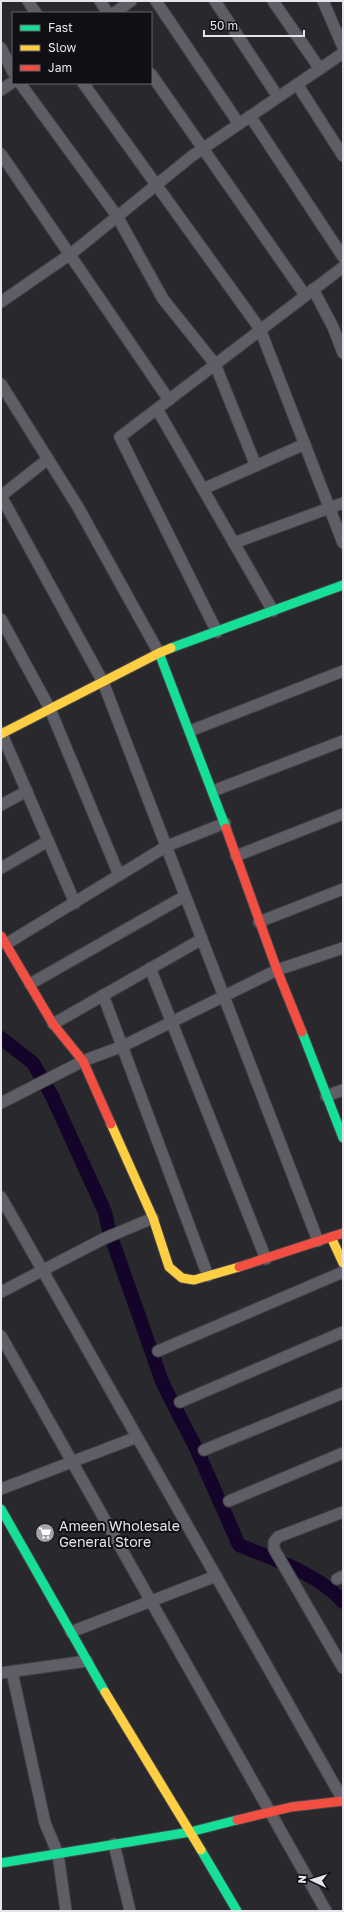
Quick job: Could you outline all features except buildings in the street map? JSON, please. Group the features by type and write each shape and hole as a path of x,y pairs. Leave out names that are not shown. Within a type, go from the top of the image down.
{"street":[{"path":"28,1 35,12"},
{"path":"100,1 107,12"},
{"path":"115,12 131,1"},
{"path":"156,1 239,124"},
{"path":"215,1 278,97"},
{"path":"273,1 320,69"},
{"path":"323,1 343,48"},
{"path":"1,48 12,70"},
{"path":"2,301 69,254 203,148 343,53"},
{"path":"152,75 203,148 309,292 333,327 343,353"},
{"path":"1,90 12,83"},
{"path":"21,84 118,216 163,299 215,364 256,466"},
{"path":"84,84 260,329 343,543"},
{"path":"297,84 343,156"},
{"path":"250,116 343,257"},
{"path":"1,154 169,400"},
{"path":"217,632 120,437 343,267"},
{"path":"1,384 78,507 159,654 225,823 276,970 343,1138"},
{"path":"157,409 273,611"},
{"path":"202,489 305,444"},
{"path":"48,459 1,496 103,682 318,1241"},
{"path":"234,543 343,503"},
{"path":"75,903 1,733 159,654 343,585"},
{"path":"1,619 50,708 119,875"},
{"path":"190,731 343,671"},
{"path":"213,791 343,741"},
{"path":"1,806 26,791"},
{"path":"236,856 343,814"},
{"path":"225,823 167,846 75,903 4,940 53,1024 83,1061 153,1218 169,1267 182,1278 194,1280 266,1259 343,1233"},
{"path":"1,868 48,841"},
{"path":"259,922 343,889"},
{"path":"30,984 185,896"},
{"path":"53,1024 202,938"},
{"path":"1,1103 83,1061 123,1046 276,970 343,949"},
{"path":"150,968 266,1259"},
{"path":"103,996 208,1276"},
{"path":"326,1096 343,1090"},
{"path":"1,1197 343,1801 270,1812 190,1832 1,1863"},
{"path":"1,1292 103,1239 153,1218"},
{"path":"331,1237 343,1263"},
{"path":"158,1351 343,1272"},
{"path":"180,1402 343,1332"},
{"path":"1,1336 326,1911"},
{"path":"204,1450 343,1393"},
{"path":"1,1489 137,1437"},
{"path":"229,1502 343,1453"},
{"path":"1,1508 120,1719 237,1911"},
{"path":"343,1512 278,1537 274,1542 274,1549 343,1668"},
{"path":"70,1632 216,1576"},
{"path":"66,1911 58,1854 45,1823 6,1672 87,1661"},
{"path":"114,1844 130,1911"}],"waterway":[{"path":"1,1038 33,1063 52,1096 105,1212 109,1231 163,1384 196,1448 239,1545 309,1575 333,1592 343,1602"}],"traffic: fast":[{"path":"171,648 343,585"},
{"path":"159,653 226,828"},
{"path":"302,1032 343,1138"},
{"path":"1,1509 105,1692"},
{"path":"1,1863 190,1832 237,1820"},
{"path":"201,1850 237,1911"}],"traffic: slow":[{"path":"1,734 171,648"},
{"path":"111,1124 153,1218 169,1267 182,1278 194,1280 239,1267"},
{"path":"331,1237 343,1263"},
{"path":"105,1692 201,1850"}],"traffic: jam":[{"path":"226,828 277,970 302,1032"},
{"path":"1,936 53,1024 83,1061 111,1124"},
{"path":"239,1267 343,1233"},
{"path":"237,1820 291,1807 343,1801"}],"place":[{"name":"Ameen Wholesale General Store","path":"45,1533"}]}
